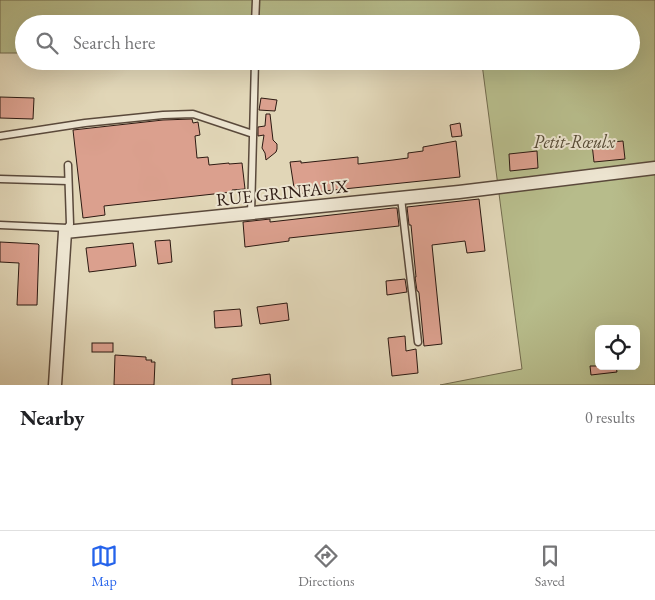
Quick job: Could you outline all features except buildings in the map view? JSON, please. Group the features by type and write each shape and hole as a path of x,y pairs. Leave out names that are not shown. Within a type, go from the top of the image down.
{"street":[{"name":"RUE GRINFAUX","path":"66,230 251,214 655,168"},
{"path":"55,385 66,230"}],"lane":[{"path":"255,15 256,0"},
{"path":"251,214 254,70"},
{"path":"0,136 85,122 193,114 253,134"},
{"path":"0,225 66,230 70,224 68,165"},
{"path":"0,179 68,181"},
{"path":"401,198 418,342"}],"green space":[{"name":"Petit-Rœulx","path":"0,0 655,0 655,385 440,385 522,369 483,70 640,70 640,15 15,15 15,53 0,53"}]}
